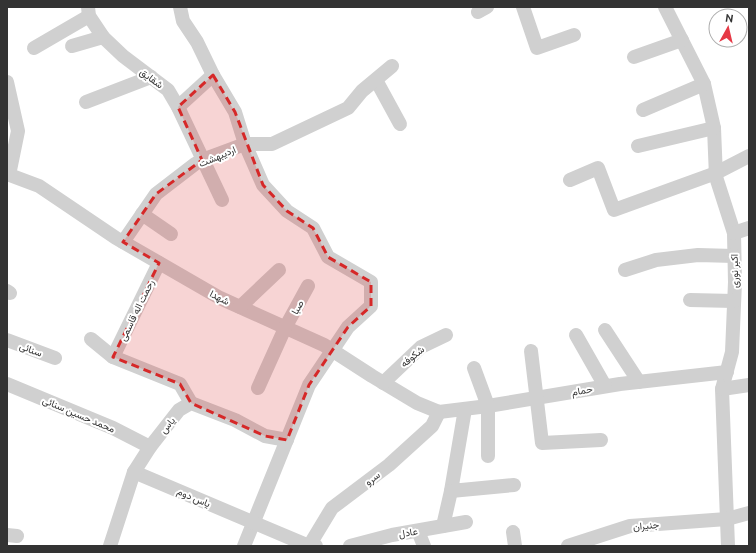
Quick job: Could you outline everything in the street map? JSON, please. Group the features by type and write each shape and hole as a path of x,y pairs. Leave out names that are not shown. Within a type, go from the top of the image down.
{"street":[{"path":"180,7 183,21 197,42 213,74 235,112 245,144 263,185 287,210 312,228 328,257 371,282 371,306 348,327 309,385 244,546"},
{"path":"523,7 537,48 574,35"},
{"name":"اکبر نوری","path":"665,7 704,84 714,128 716,173 734,233 732,352 722,389 728,546"},
{"path":"34,48 88,11"},
{"name":"شقایق","path":"88,11 103,37 122,56 168,90 178,107 222,200"},
{"path":"72,46 103,37"},
{"path":"634,57 682,40"},
{"name":"اردیبهشت","path":"123,242 156,194 202,160 245,144 272,144 348,108 362,91 392,66"},
{"path":"178,107 213,74"},
{"path":"86,102 151,77"},
{"path":"376,80 400,124"},
{"path":"7,82 18,131 8,175"},
{"path":"643,110 704,84"},
{"path":"638,146 714,128"},
{"path":"570,180 598,168 614,210 716,173 749,156"},
{"name":"شهدا","path":"8,175 39,186 123,242 220,298 324,345 417,403 439,412"},
{"path":"142,214 171,234"},
{"path":"734,233 749,228"},
{"path":"625,270 656,260 698,255 734,256"},
{"name":"رحمت اله قاسمی","path":"113,357 159,263"},
{"path":"240,307 278,270"},
{"name":"صبا","path":"258,388 285,328 308,286"},
{"path":"690,300 734,301"},
{"path":"605,330 639,382"},
{"name":"شکوفه","path":"384,383 421,347 446,335"},
{"path":"576,335 605,386"},
{"path":"91,339 113,357 180,384 191,403 235,420 265,436 287,440"},
{"name":"سنائی","path":"7,340 55,358"},
{"path":"531,351 542,443 601,440"},
{"path":"474,368 488,406 488,456"},
{"name":"حمام","path":"439,412 488,406 605,386 727,372"},
{"name":"محمد حسین سنائی","path":"7,384 113,428 150,447"},
{"path":"722,389 749,385"},
{"name":"یاس","path":"110,546 134,472 150,447 179,410 191,403"},
{"path":"443,526 451,491 465,409"},
{"name":"سرو","path":"309,546 332,508 389,465 432,426 439,412"},
{"name":"یاس دوم","path":"134,472 309,546"},
{"path":"451,491 514,485"},
{"name":"جنیران","path":"568,546 630,526 727,519 749,513"},
{"name":"عادل","path":"350,546 392,535 466,522"},
{"path":"418,531 424,546"},
{"path":"513,532 515,546"},
{"path":"309,546 316,546"}],"highlighted area":[{"path":"213,75 235,112 263,185 287,211 313,228 328,257 371,282 371,306 348,327 309,385 287,440 265,436 191,403 180,384 113,357 159,263 123,242 156,194 202,160 178,107"}]}
